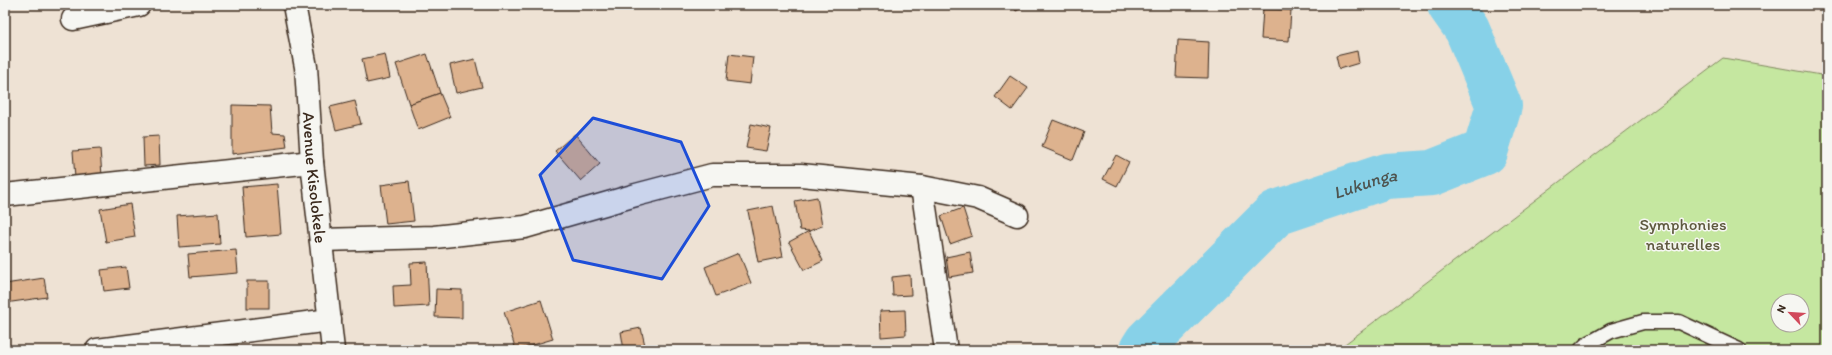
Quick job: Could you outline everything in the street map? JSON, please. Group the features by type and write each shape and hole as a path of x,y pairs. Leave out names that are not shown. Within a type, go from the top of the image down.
{"street":[{"path":"72,19 139,5"},
{"name":"Avenue Kisolokele","path":"294,5 306,67 312,162 322,240 333,350"},
{"path":"5,195 312,162"},
{"path":"322,240 434,237 525,227 712,175 801,175 922,187 978,198 1018,216"},
{"path":"922,187 946,350"},
{"path":"97,350 330,320"}],"lane":[{"path":"1581,350 1586,345 1611,331 1643,322 1679,322 1739,350"}],"highlighted area":[{"path":"593,118 681,142 709,206 662,279 573,260 540,175"}],"green space":[{"name":"Symphonies naturelles","path":"1723,58 1827,76 1827,350 1337,350"}],"building":[{"path":"1013,5 1028,5 1016,11"},
{"path":"1263,9 1291,10 1289,41 1261,39"},
{"path":"1178,40 1209,42 1208,78 1176,77"},
{"path":"1357,51 1359,63 1339,69 1336,56"},
{"path":"385,54 390,78 367,83 362,59"},
{"path":"427,54 440,93 409,104 396,64"},
{"path":"729,54 753,57 750,84 726,81"},
{"path":"475,59 482,87 456,93 450,65"},
{"path":"1010,76 1028,88 1012,110 995,97"},
{"path":"440,93 450,117 418,130 409,104"},
{"path":"355,101 361,124 336,130 330,107"},
{"path":"232,105 270,106 272,133 285,134 287,147 232,154"},
{"path":"1053,120 1084,132 1073,160 1042,147"},
{"path":"751,124 771,128 766,151 746,148"},
{"path":"575,134 600,164 581,181 555,151"},
{"path":"159,136 160,165 144,166 143,137"},
{"path":"100,149 102,176 75,178 73,151"},
{"path":"1116,155 1129,162 1117,186 1103,179"},
{"path":"409,181 414,221 386,224 381,185"},
{"path":"277,184 281,234 246,237 242,187"},
{"path":"817,197 822,226 809,231 800,230 795,201"},
{"path":"130,204 135,237 106,242 100,209"},
{"path":"773,206 783,257 758,262 748,211"},
{"path":"963,208 972,236 950,244 941,216"},
{"path":"218,213 220,244 179,247 177,216"},
{"path":"809,231 823,261 804,270 789,242"},
{"path":"236,250 238,273 190,277 188,254"},
{"path":"970,252 973,273 949,277 946,257"},
{"path":"739,253 751,283 716,296 705,267"},
{"path":"427,262 429,306 394,308 393,286 411,285 410,263"},
{"path":"126,267 129,288 104,291 101,270"},
{"path":"910,275 911,295 893,296 892,277"},
{"path":"44,278 47,297 5,303 5,284"},
{"path":"247,281 269,281 269,308 247,308"},
{"path":"436,289 462,290 462,318 435,317"},
{"path":"541,300 553,339 516,350 504,312"},
{"path":"905,310 906,335 881,337 880,311"},
{"path":"641,328 646,350 624,350 621,332"},
{"path":"858,345 858,350 830,350 829,347"}],"waterway":[{"name":"Lukunga","path":"1142,350 1147,342 1276,213 1386,176 1432,173 1485,152 1499,106 1467,29 1450,5"}]}
